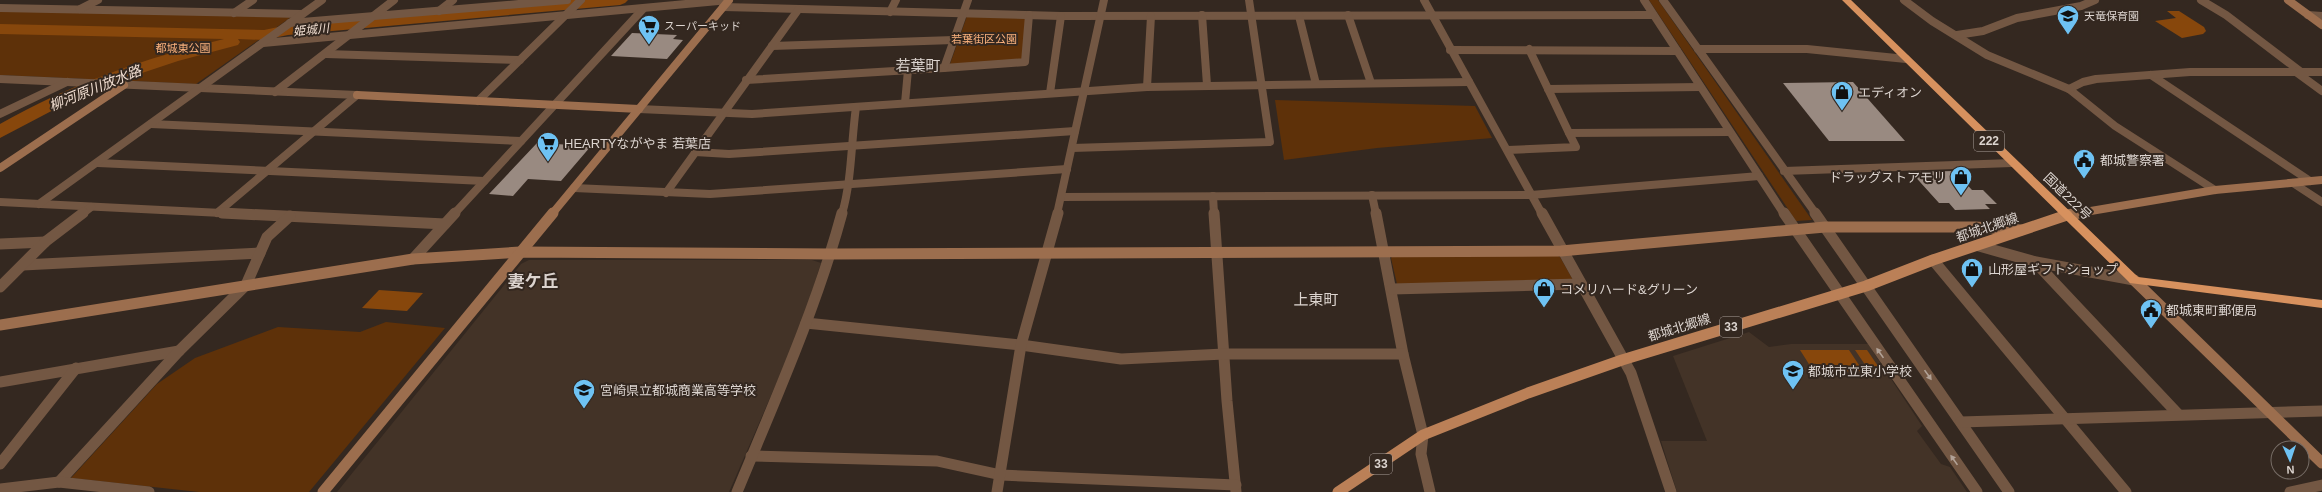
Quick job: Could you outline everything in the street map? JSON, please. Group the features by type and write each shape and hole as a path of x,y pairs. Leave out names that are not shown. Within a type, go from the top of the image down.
{"highway":[{"name":"国道222号","path":"1846,0 2134,280"},
{"path":"2134,280 2322,304"}],"main road":[{"name":"都城北郷線","path":"1338,492 1423,435 1528,393 1622,360 1866,286 1933,260 1979,246 2067,215"}],"street":[{"path":"79,10 98,0"},
{"path":"234,13 253,0"},
{"path":"39,204 98,163 322,0"},
{"path":"275,92 394,0"},
{"path":"439,11 453,0"},
{"path":"288,25 374,16 567,0"},
{"path":"478,101 581,0"},
{"path":"323,492 729,0"},
{"path":"266,41 643,9 729,0"},
{"path":"890,12 896,0"},
{"path":"944,68 968,0"},
{"path":"997,492 1021,346 1062,197 1104,0"},
{"path":"1072,148 1270,142 1263,85 1254,45 1249,0"},
{"path":"1424,0 1450,50 1508,150 1531,195 1622,360 1631,373 1671,492"},
{"path":"1644,0 1729,132 1795,230 1977,492"},
{"path":"1663,0 1825,227 2009,492"},
{"path":"1904,0 1932,21 2003,62 2070,89 2115,126 2182,167 2214,190"},
{"path":"1957,35 1983,31 2017,18 2081,6 2095,0"},
{"path":"2202,0 2226,15 2322,90"},
{"path":"2288,0 2322,25"},
{"path":"723,7 1061,16 1653,15"},
{"path":"0,8 302,14"},
{"path":"413,259 643,9"},
{"path":"666,193 746,80 798,10"},
{"path":"746,80 1026,62 1029,15"},
{"path":"1348,15 1371,83"},
{"path":"2308,15 2322,16"},
{"path":"1050,93 1061,16"},
{"path":"1147,87 1151,16"},
{"path":"1202,16 1207,85"},
{"path":"1299,16 1316,84"},
{"path":"772,46 954,40"},
{"path":"1698,49 1807,49 1906,60"},
{"path":"1450,50 1677,51"},
{"path":"1508,150 1576,147 1529,50"},
{"path":"326,54 520,60"},
{"path":"905,103 908,70"},
{"path":"2070,89 2089,81 2151,75 2226,71 2322,72"},
{"path":"2151,75 2310,181"},
{"path":"0,79 724,113 782,113 1086,90 1147,87 1469,82"},
{"path":"0,114 47,93 67,82"},
{"path":"0,168 124,85"},
{"path":"1548,89 1700,87"},
{"path":"218,213 357,96"},
{"path":"737,492 806,323 831,254 849,185 851,146 856,107"},
{"path":"151,124 521,141"},
{"path":"695,152 729,154 1075,131"},
{"path":"1569,133 1729,132"},
{"path":"98,163 484,181"},
{"path":"1784,171 2012,163"},
{"path":"574,188 710,194 1067,168"},
{"path":"1062,197 1531,195 1759,176"},
{"path":"2067,215 2214,190 2322,180"},
{"path":"2293,183 2322,202"},
{"path":"1372,195 1385,251 1403,354 1423,435 1421,454 1430,492"},
{"path":"752,456 937,461 1001,475 1236,488 1224,354 1213,196"},
{"path":"0,202 445,224"},
{"path":"0,287 45,242 91,206"},
{"path":"59,482 179,351 246,285 267,237 290,216"},
{"path":"0,325 413,259 520,252 831,254 1561,250 1825,227 1975,227 2022,230"},
{"path":"0,244 45,242"},
{"path":"1979,246 1999,254 2035,262 2134,280 2322,463"},
{"path":"23,265 260,253"},
{"path":"1933,260 2126,492"},
{"path":"2035,262 2178,414"},
{"path":"1392,289 1580,284"},
{"path":"806,323 1021,346 1121,359 1224,354 1403,354"},
{"path":"0,382 179,351"},
{"path":"0,464 76,368"},
{"path":"1961,422 2269,411 2322,411"},
{"path":"0,489 59,482 149,492"},
{"path":"2290,492 2322,485"}],"shaded area":[{"path":"2167,11 2179,11 2204,27 2206,31 2203,34 2182,38 2155,21 2176,18"},
{"name":"宮崎県立都城商業高等学校","path":"529,260 812,260 821,263 800,329 729,492 337,492 521,264"},
{"path":"379,290 423,293 407,311 362,308"},
{"name":"都城市立東小学校","path":"1749,332 1769,347 1791,344 1868,344 1922,426 1917,431 1941,464 1950,467 1967,492 1677,492 1661,441 1707,441 1673,356"},
{"path":"1800,350 1849,350 1863,371 1814,372"},
{"path":"1855,350 1867,350 1882,372 1870,372"}],"green space":[{"path":"1649,0 1658,0 1812,220 1796,221"},
{"name":"都城東公園","path":"0,10 294,15 196,84 0,75"},
{"name":"若葉街区公園","path":"967,16 1026,17 1022,60 950,64"},
{"path":"1275,100 1475,106 1492,138 1377,148 1284,160"},
{"path":"1556,255 1560,257 1573,280 1397,284 1391,258 1393,256"},
{"path":"386,322 445,328 309,492 199,492 71,478 157,384 195,358 278,327 360,332"}],"building":[{"name":"スーパーキッド","path":"632,33 677,35 673,39 683,40 667,59 611,56"},
{"name":"エディオン","path":"1853,82 1905,141 1829,141 1783,83"},
{"name":"HEARTYながやま 若葉店","path":"537,143 591,146 561,181 528,179 513,196 489,194"},
{"name":"ドラッグストアモリ","path":"1954,171 1972,190 1983,190 1997,204 1985,204 1990,209 1955,210 1949,203 1939,203 1911,172"}],"waterway":[{"name":"姫城川","path":"0,29 264,35 288,30 620,0"},
{"name":"柳河原川放水路","path":"0,132 55,102 83,89 142,67 202,49 232,42"}],"place":[{"name":"天竜保育園","path":"2068,36"},
{"name":"スーパーキッド","path":"649,46"},
{"name":"エディオン","path":"1842,112"},
{"name":"HEARTYながやま 若葉店","path":"548,162"},
{"name":"都城警察署","path":"2084,180"},
{"name":"ドラッグストアモリ","path":"1961,196"},
{"name":"山形屋ギフトショップ","path":"1972,288"},
{"name":"コメリハード&グリーン","path":"1544,308"},
{"name":"都城東町郵便局","path":"2151,330"},
{"name":"都城市立東小学校","path":"1793,390"},
{"name":"宮崎県立都城商業高等学校","path":"584,410"}],"district":[{"name":"若葉町","path":"918,66"},
{"name":"妻ケ丘","path":"533,281"},
{"name":"上東町","path":"1316,300"}]}
